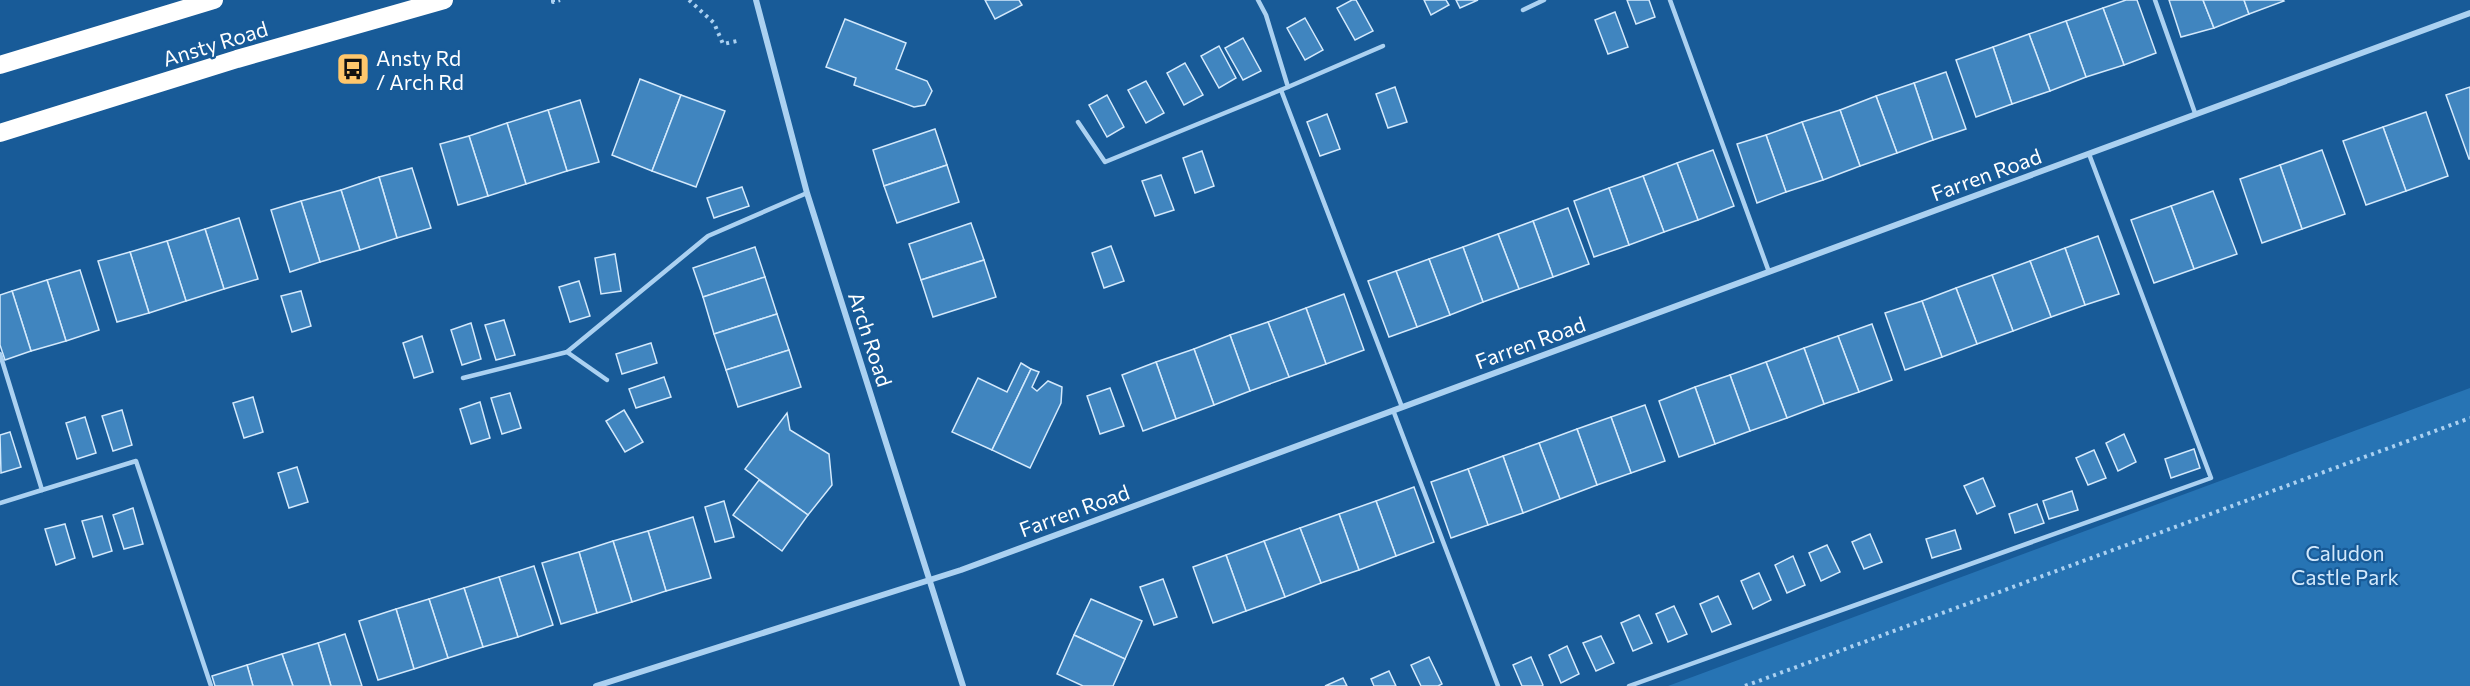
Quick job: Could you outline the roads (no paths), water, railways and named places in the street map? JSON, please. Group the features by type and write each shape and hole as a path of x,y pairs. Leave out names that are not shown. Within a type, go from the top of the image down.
{"highway":[{"name":"Ansty Road","path":"0,65 214,0"},
{"name":"Ansty Road","path":"0,133 237,58 444,0"}],"street":[{"name":"Arch Road","path":"756,0 807,193 963,686"},
{"name":"Farren Road","path":"596,686 929,580 2470,13"}],"lane":[{"path":"1258,0 1266,15 1288,87"},
{"path":"1523,10 1544,0"},
{"path":"1670,0 1769,272"},
{"path":"2155,0 2195,113"},
{"path":"1078,122 1105,162 1383,46"},
{"path":"1281,90 1402,407"},
{"path":"1629,686 2211,478 2090,154"},
{"path":"464,378 567,352 708,236 807,193"},
{"path":"567,352 607,380"},
{"path":"0,354 42,490"},
{"path":"1393,410 1498,686"},
{"path":"0,503 135,461 211,686"}],"place":[{"name":"Ansty Rd / Arch Rd","path":"353,69"}],"park label":[{"name":"Caludon Castle Park","path":"2345,564"}]}
